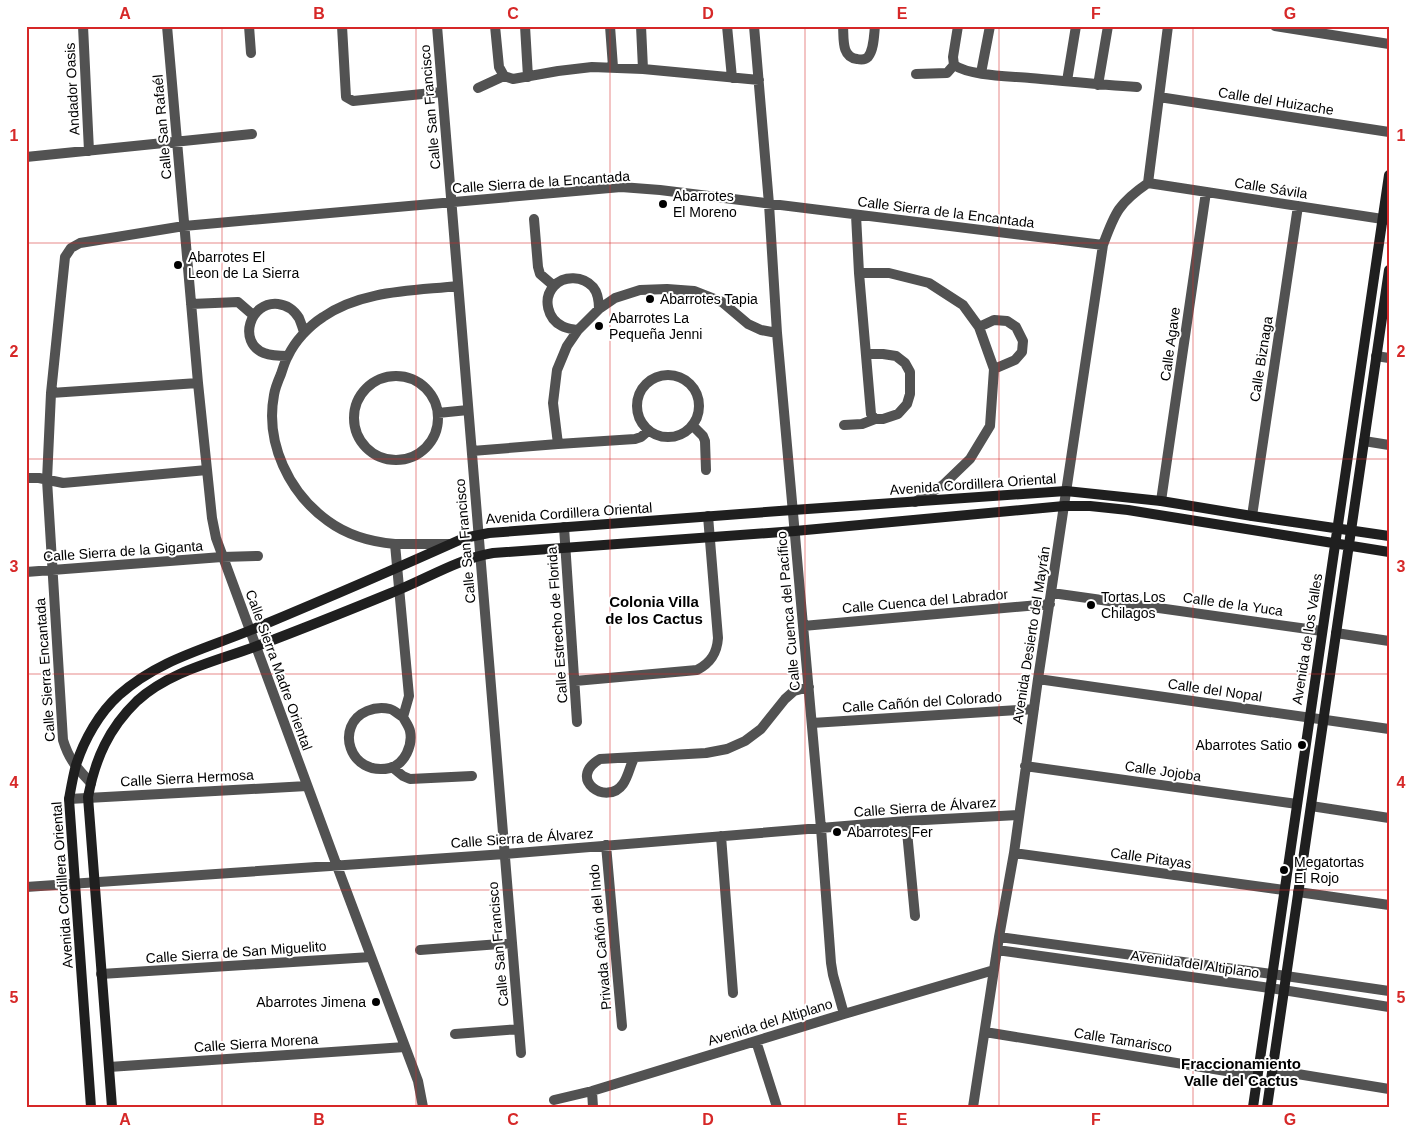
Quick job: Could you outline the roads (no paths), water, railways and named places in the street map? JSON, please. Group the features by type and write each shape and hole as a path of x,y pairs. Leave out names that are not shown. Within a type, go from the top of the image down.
{"street":[{"name":"Andador Oasis","path":"83,26 89,150"},
{"name":"Calle San Rafaél","path":"167,26 184,226"},
{"path":"249,26 251,53"},
{"path":"342,26 346,97 353,101 442,92"},
{"name":"Calle San Francisco","path":"437,26 521,1053"},
{"path":"495,26 500,67 504,76"},
{"path":"525,26 528,77"},
{"path":"610,26 613,67"},
{"path":"641,26 643,69"},
{"path":"727,26 732,78"},
{"name":"Calle Cuenca del Pacífico","path":"754,26 769,204 777,333 809,686 831,963 844,1014"},
{"path":"843,26 844,46 847,54 853,59 864,60 872,50 875,26"},
{"path":"916,74 947,73 954,65 953,57 958,26"},
{"path":"981,73 990,26"},
{"path":"1067,81 1076,26"},
{"path":"1098,85 1108,26"},
{"path":"1148,182 1168,26"},
{"path":"1274,26 1389,44"},
{"path":"954,65 981,73 1137,87"},
{"path":"478,88 504,76 513,79 558,70 592,67 643,69 759,80"},
{"name":"Calle del Huizache","path":"1159,97 1389,132"},
{"path":"26,157 252,134"},
{"name":"Avenida de los Valles","path":"1252,1107 1337,528 1386,220 1389,175"},
{"name":"Calle Sávila","path":"1148,182 1386,220"},
{"name":"Avenida Desierto del Mayrán","path":"973,1107 1014,853 1025,766 1103,245 1112,219 1122,203 1148,182"},
{"name":"Calle Sierra de la Encantada","path":"70,248 80,243 184,226 621,187 660,190 1103,245"},
{"name":"Calle Agave","path":"1161,501 1206,192"},
{"name":"Calle Biznaga","path":"1252,516 1298,206"},
{"path":"856,215 871,414 875,419"},
{"path":"534,219 540,274 554,286"},
{"name":"Calle Sierra Madre Oriental","path":"184,226 198,383 212,518 216,538 418,1081 423,1107"},
{"name":"Calle Sierra Encantada","path":"70,248 65,256 51,393 47,480 63,740 67,754 91,783"},
{"name":"Avenida de los Valles","path":"1267,1107 1389,271"},
{"path":"860,273 889,273 929,283 963,305 979,327 994,369 990,426 970,459 942,485 915,502"},
{"path":"578,330 564,328 554,321 548,310 548,297 554,286 563,280 574,278 584,280 593,287 598,297 599,309"},
{"path":"450,544 383,543 354,535 328,522 305,500 286,474 277,450 272,419 274,394 288,356 304,333 322,317 343,305 371,296 458,286"},
{"path":"558,444 553,403 557,370 567,346 578,330 599,309 615,298 640,290 694,291 722,302 748,324 761,330 777,333"},
{"path":"191,304 238,302 253,315"},
{"path":"288,356 275,356 264,353 255,347 250,337 249,325 253,315 261,307 272,303 283,304 293,310 299,319 304,333"},
{"path":"979,327 994,320 1007,321 1016,327 1023,341 1022,352 1015,360 994,369"},
{"path":"844,425 862,424 875,419 883,420 898,414 907,404 910,394 910,372 905,363 896,356 866,354"},
{"path":"1376,356 1389,358"},
{"path":"664,374 677,375 688,381 696,391 700,402 698,415 693,426 683,434 671,437 659,436 648,430 640,421 636,409 637,397 643,386 652,378 664,374"},
{"path":"391,376 407,377 422,385 433,398 438,413 436,430 429,445 416,455 400,460 384,459 369,452 358,439 353,423 354,406 362,392 375,381 391,376"},
{"path":"51,393 198,383"},
{"path":"438,413 468,410"},
{"path":"693,426 703,436 705,441 706,470"},
{"path":"472,452 558,444 635,440 648,430"},
{"path":"1364,441 1389,445"},
{"path":"26,478 39,478 64,483 207,470"},
{"name":"Avenida Cordillera Oriental","path":"91,1107 69,799 76,766 85,742 101,716 118,696 142,676 173,660 250,631 464,538 479,534 1066,491 1161,501 1389,536"},
{"name":"Avenida Cordillera Oriental","path":"112,1107 88,797 93,773 102,748 119,721 138,701 158,685 185,672 399,590 480,555 795,531 1064,506 1090,506 1128,510 1389,552"},
{"path":"575,682 697,670 713,658 718,638 708,516"},
{"name":"Calle Estrecho de Florida","path":"564,527 577,722"},
{"path":"395,544 409,696 403,717"},
{"name":"Calle Sierra de la Giganta","path":"26,572 258,556"},
{"name":"Calle de la Yuca","path":"1052,593 1322,630"},
{"name":"Calle Cuenca del Labrador","path":"803,626 1050,604"},
{"path":"1336,633 1389,641"},
{"name":"Calle del Nopal","path":"1038,679 1309,716 1389,729"},
{"path":"634,758 623,785 614,791 602,792 593,789 587,780 587,770 600,759 706,753 727,749 746,741 761,729 785,699 794,691 809,686"},
{"path":"375,708 390,709 403,717 410,730 411,745 404,758 392,767 377,770 363,765 353,754 349,740 352,725 361,714 375,708"},
{"name":"Calle Cañón del Colorado","path":"812,723 1034,709"},
{"name":"Calle Jojoba","path":"1025,766 1297,804"},
{"path":"392,767 410,779 472,776"},
{"name":"Calle Sierra Hermosa","path":"69,799 307,786"},
{"path":"1311,806 1389,818"},
{"name":"Calle Sierra de Álvarez","path":"26,887 505,854 906,821 1019,815"},
{"path":"906,821 915,916"},
{"path":"721,836 733,993"},
{"name":"Privada Cañón del Indo","path":"606,845 622,1026"},
{"name":"Calle Pitayas","path":"1014,853 1284,890"},
{"path":"1298,892 1389,905"},
{"name":"Avenida del Altiplano","path":"999,937 1389,991"},
{"path":"420,950 512,943"},
{"name":"Avenida del Altiplano","path":"997,950 1270,988 1389,1007"},
{"name":"Calle Sierra de San Miguelito","path":"102,974 371,957"},
{"name":"Avenida del Altiplano","path":"554,1100 592,1091 994,970"},
{"path":"456,1034 519,1029"},
{"name":"Calle Tamarisco","path":"985,1032 1257,1076"},
{"path":"756,1041 777,1107"},
{"name":"Calle Sierra Morena","path":"108,1067 405,1047"},
{"path":"1272,1070 1389,1088"},
{"path":"592,1091 594,1107"}],"place":[{"name":"Abarrotes El Moreno","path":"663,204"},
{"name":"Abarrotes El Leon de La Sierra","path":"178,265"},
{"name":"Abarrotes Tapia","path":"650,299"},
{"name":"Abarrotes La Pequeña Jenni","path":"599,326"},
{"name":"Tortas Los Chilagos","path":"1091,605"},
{"name":"Abarrotes Satio","path":"1302,745"},
{"name":"Abarrotes Fer","path":"837,832"},
{"name":"Megatortas El Rojo","path":"1284,870"},
{"name":"Abarrotes Jimena","path":"376,1002"}],"district":[{"name":"Colonia Villa de los Cactus","path":"654,610"},
{"name":"Fraccionamiento Valle del Cactus","path":"1241,1072"}]}
